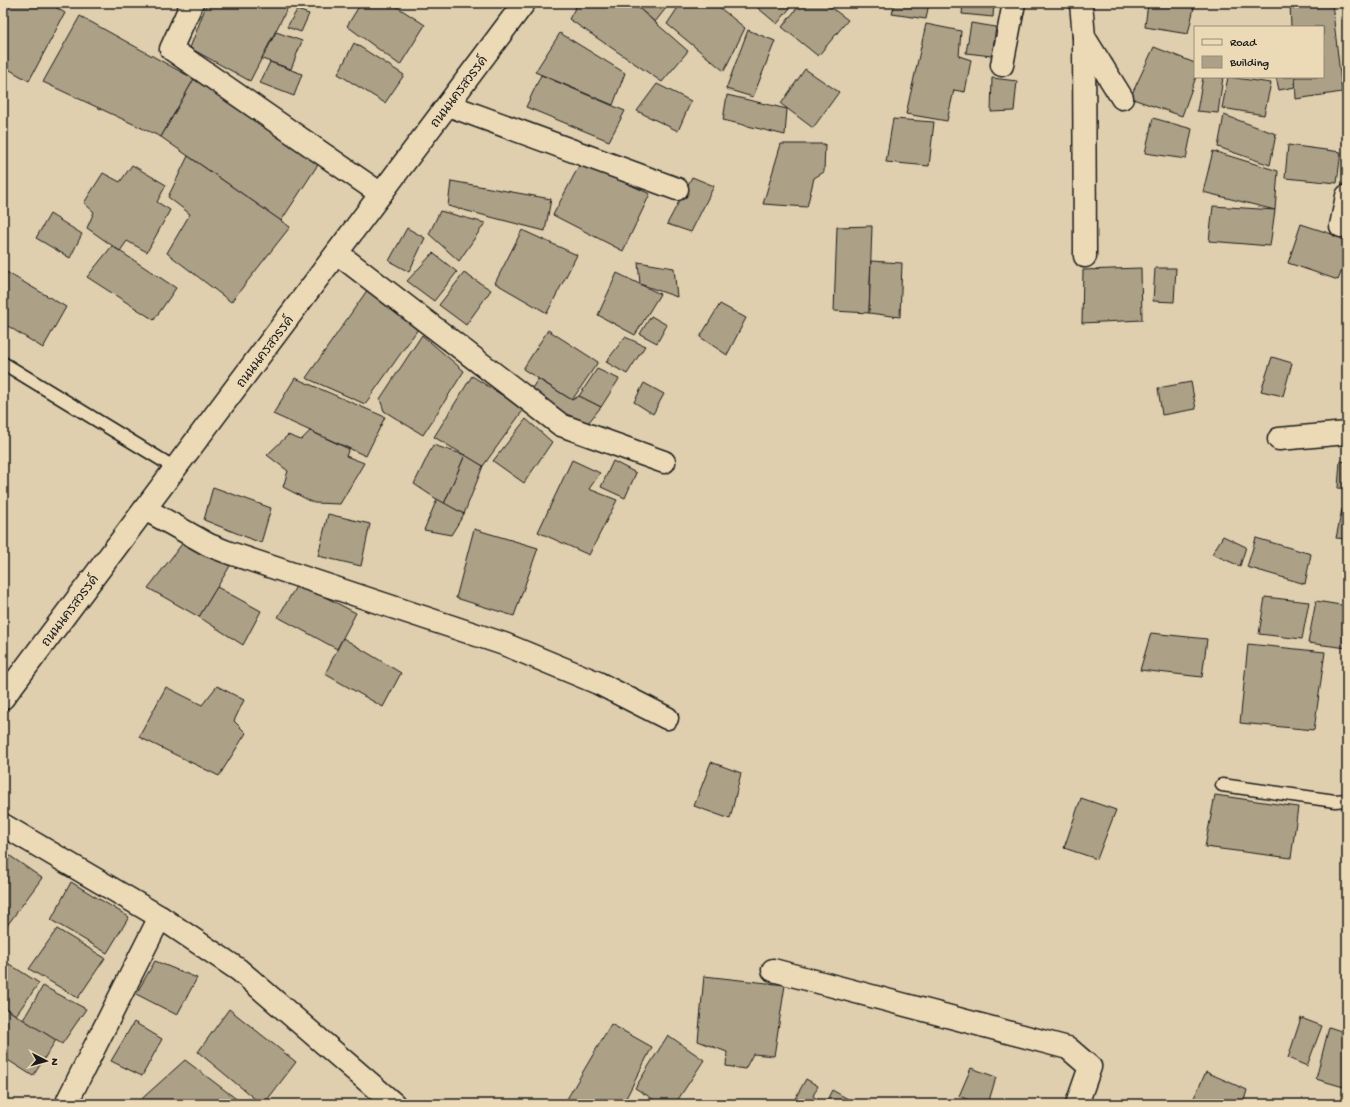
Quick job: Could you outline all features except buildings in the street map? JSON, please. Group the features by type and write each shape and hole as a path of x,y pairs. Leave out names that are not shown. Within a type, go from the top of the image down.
{"street":[{"path":"192,3 171,49 381,194"},
{"name":"ถนนนครสวรรค์","path":"3,698 524,3"},
{"path":"1002,65 1014,3"},
{"path":"1081,3 1084,37 1085,256"},
{"path":"1084,37 1122,98"},
{"path":"448,105 677,189"},
{"path":"1341,226 1347,196"},
{"path":"337,254 561,425 664,462"},
{"path":"1279,439 1347,433"},
{"path":"145,509 210,545 227,552 504,644 598,683 667,718"},
{"path":"3,825 160,917 239,970 394,1104"},
{"path":"68,1100 160,917"},
{"path":"773,970 1068,1048 1090,1068 1077,1104"}],"lane":[{"path":"3,363 175,468"},
{"path":"1222,785 1335,800 1347,800"}]}
